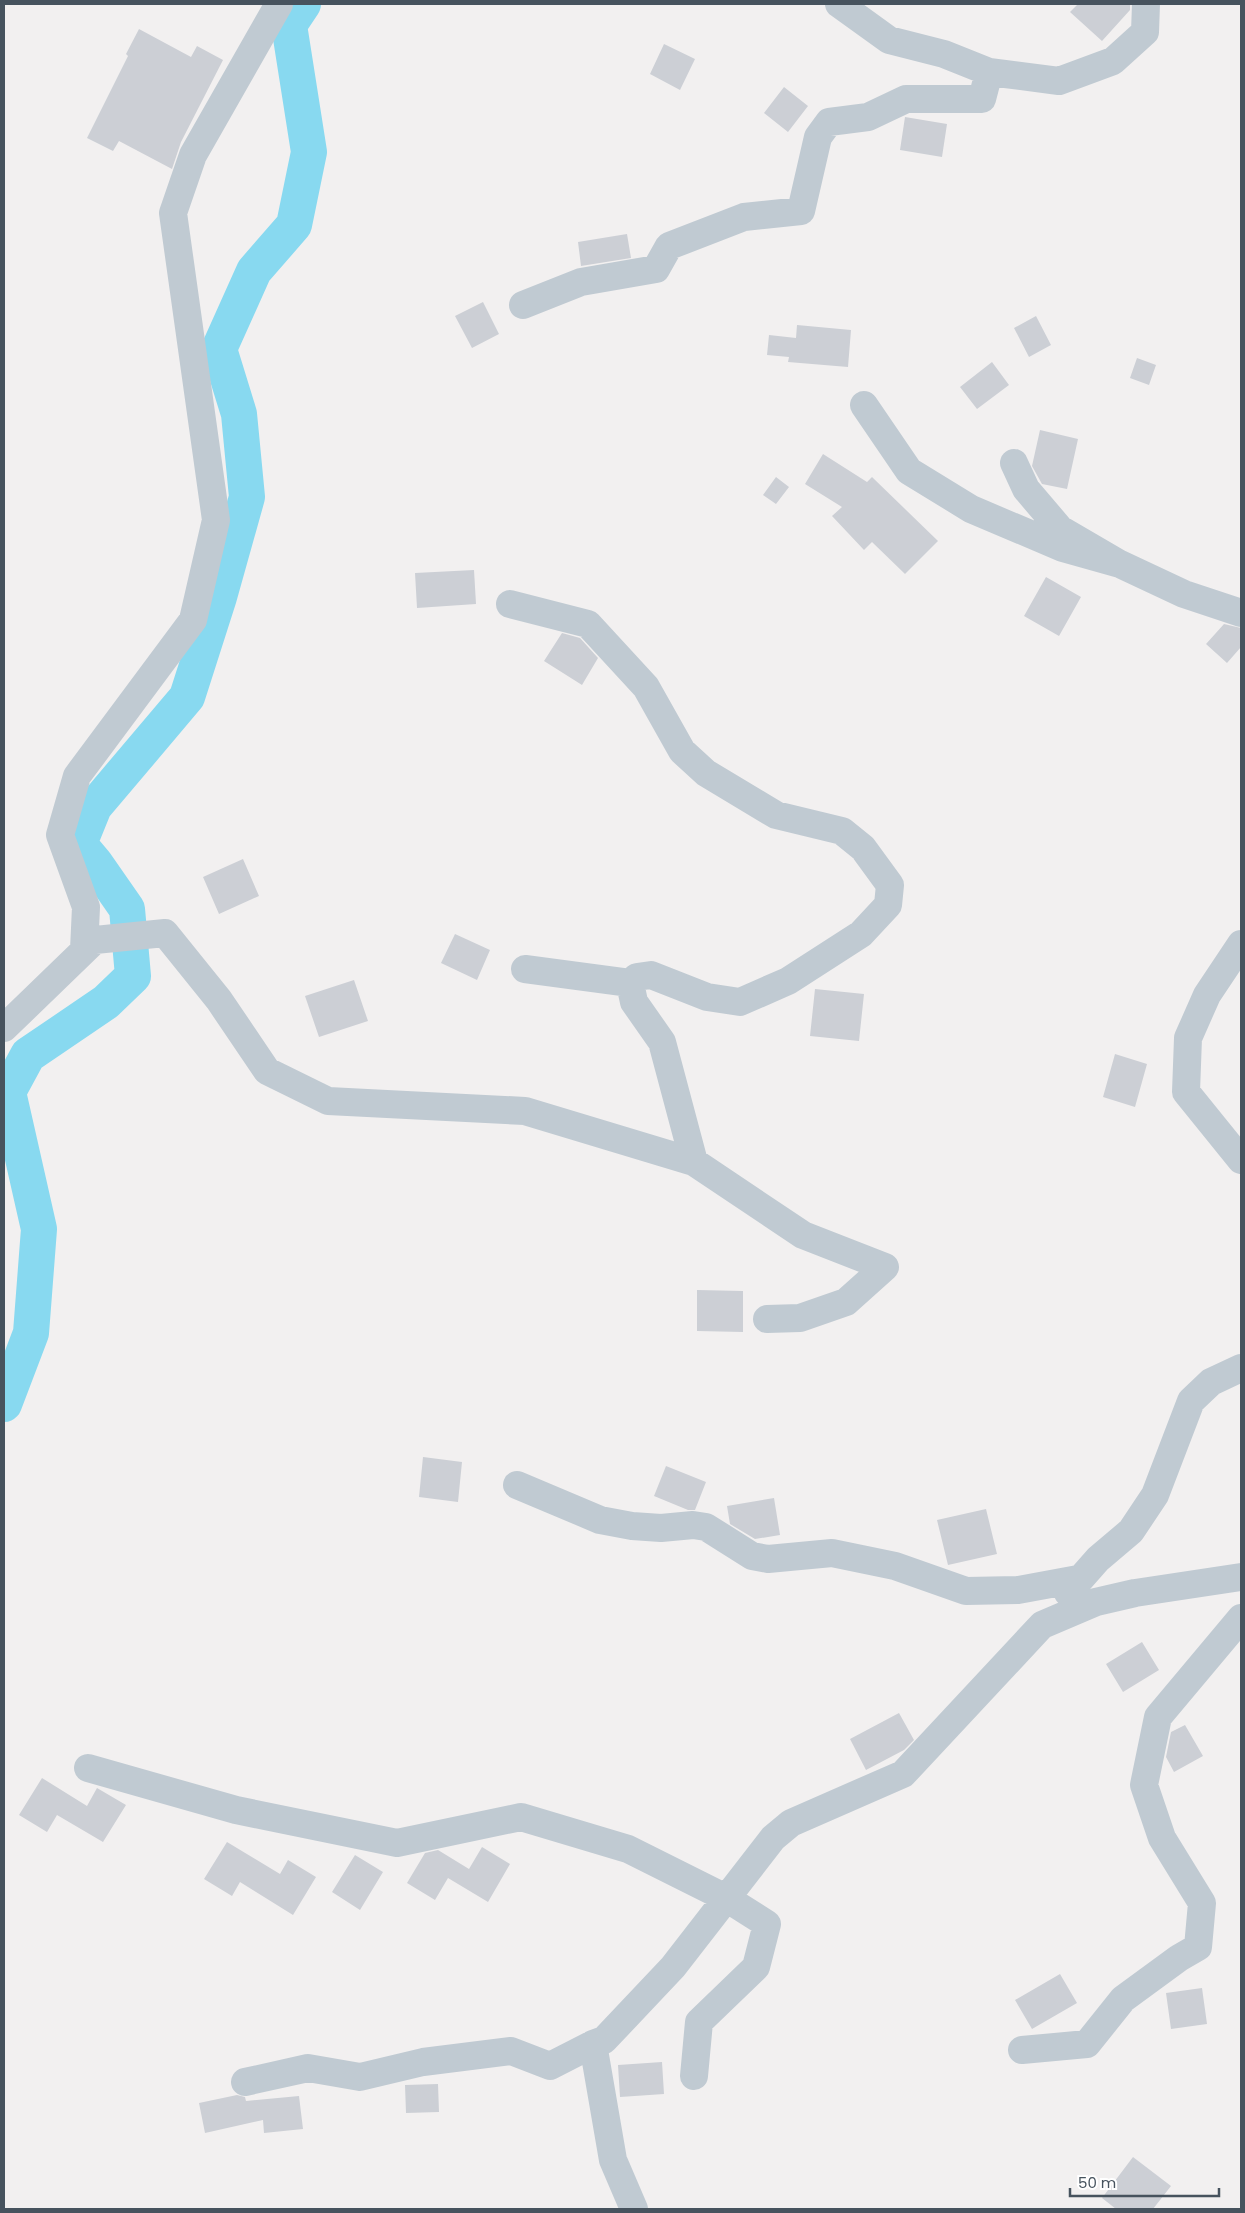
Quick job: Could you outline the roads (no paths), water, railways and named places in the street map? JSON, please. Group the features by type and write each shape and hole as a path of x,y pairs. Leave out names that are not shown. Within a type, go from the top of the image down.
{"street":[{"path":"90,945 86,907 60,835 77,776 193,620 216,520 173,213 193,155 279,4"},
{"path":"839,4 889,40 944,54 989,72 1059,80 1113,61 1145,32 1146,4"},
{"path":"523,305 581,282 656,270 669,246 744,217 800,211 818,136 829,122 868,117 906,99 982,99 989,72"},
{"path":"864,405 909,471 971,509 1063,548 1120,564"},
{"path":"1014,463 1026,489 1060,529 1120,564 1184,594 1241,614"},
{"path":"510,604 588,624 646,687 682,751 706,773 776,815 842,831 863,848 890,885 888,905 861,934 788,981 740,1002 706,997 651,975 637,977 630,983 525,969"},
{"path":"4,1028 90,945 165,933 218,1000 267,1071 328,1101 525,1110 694,1162 802,1235 885,1267 846,1302 800,1318 767,1319"},
{"path":"1241,944 1207,995 1188,1038 1186,1092 1241,1160"},
{"path":"630,983 634,1002 662,1042 694,1162"},
{"path":"245,2082 308,2068 360,2077 423,2062 511,2051 550,2066 604,2040 673,1967 773,1838 790,1823 903,1774 1042,1625 1078,1579 1098,1558 1131,1531 1155,1495 1191,1401 1211,1382 1241,1368"},
{"path":"517,1485 600,1520 661,1528 693,1525 706,1527 752,1556 768,1558 832,1553 894,1566 966,1591 1018,1590 1078,1579"},
{"path":"1042,1625 1096,1602 1135,1593 1241,1577"},
{"path":"1022,2050 1087,2044 1124,2000 1174,1962 1198,1947 1202,1903 1162,1838 1144,1786 1158,1717 1241,1618"},
{"path":"88,1768 236,1810 397,1843 521,1817 628,1849 726,1898 767,1924 756,1967 699,2022 694,2076"},
{"path":"593,2044 613,2160 634,2209"}],"waterway":[{"path":"4,1404 31,1333 39,1229 8,1092 28,1055 106,1002 133,976 127,909 95,863 79,844 94,807 187,697 219,597 247,497 239,414 219,349 254,271 294,225 309,152 289,25 303,4"}]}
